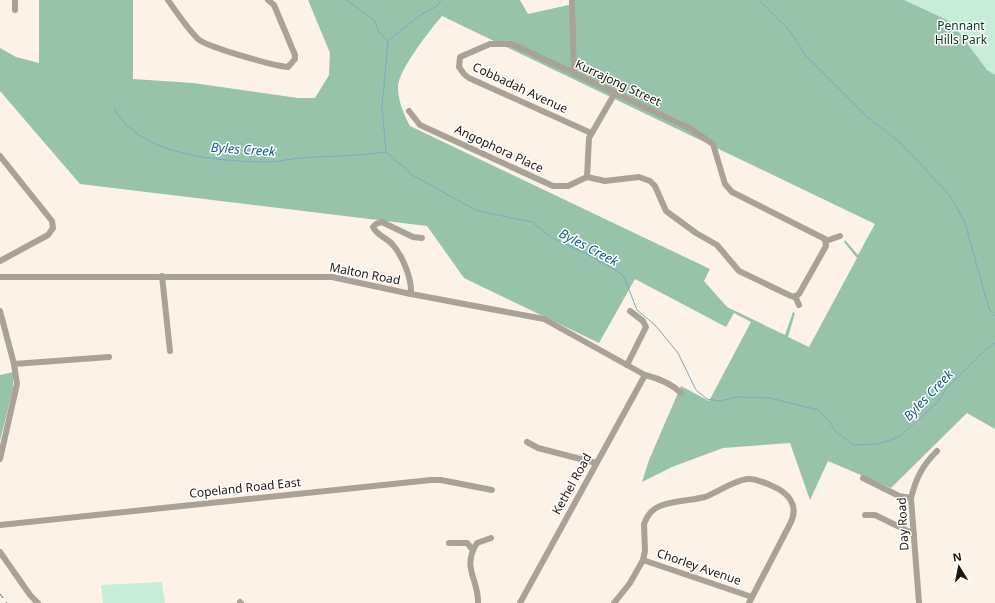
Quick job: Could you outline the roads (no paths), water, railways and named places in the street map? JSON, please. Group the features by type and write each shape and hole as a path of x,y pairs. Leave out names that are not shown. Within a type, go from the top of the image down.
{"street":[{"path":"15,0 15,10"},
{"path":"168,0 199,40 242,56 280,67 288,67 295,59 295,55 274,5 268,0"},
{"path":"572,0 574,74"},
{"name":"Cobbadah Avenue","path":"512,44 490,44 470,52 460,57 459,67 469,78 591,133"},
{"name":"Kurrajong Street","path":"512,44 691,130 713,144 726,184 732,192 822,236 826,241"},
{"path":"615,93 589,138 587,177 605,181 639,177 650,181 655,186 666,211 696,233 717,245 739,270 783,293 796,296"},
{"name":"Angophora Place","path":"409,111 420,125 553,186 568,186 587,177"},
{"path":"0,156 52,221 53,228 48,235 0,261"},
{"path":"411,294 411,288 401,256 392,243 376,232 373,227 382,222 412,237 422,238"},
{"path":"796,296 799,294 826,246 826,241 840,236"},
{"name":"Malton Road","path":"0,276 332,277 411,294 544,319 645,375 655,378 681,393"},
{"path":"162,276 170,351"},
{"path":"796,296 799,305"},
{"path":"0,311 14,364 17,384 0,459"},
{"path":"627,365 646,327 643,321 630,311"},
{"path":"14,364 109,357"},
{"name":"Kethel Road","path":"520,603 645,375"},
{"path":"527,442 538,448 596,463"},
{"name":"Day Road","path":"919,603 911,498 923,464 936,451"},
{"path":"863,478 899,496 911,498"},
{"path":"643,560 645,551 644,524 648,515 660,506 705,496 741,480 751,479 780,489 792,501 794,512 792,520 751,600"},
{"name":"Copeland Road East","path":"0,525 431,480 441,480 492,490"},
{"path":"865,514 874,515 914,534"},
{"path":"478,603 470,566 473,550 478,542 491,538"},
{"path":"449,543 467,543 473,550"},
{"path":"0,552 30,595 38,603"},
{"name":"Chorley Avenue","path":"614,603 630,583 643,560 751,600"}],"waterway":[{"path":"347,0 375,21 378,31 388,41"},
{"path":"386,152 382,107 388,41 419,16 437,6 441,0"},
{"path":"759,0 789,30 806,56 866,116 901,143 951,197 965,223 989,309 995,316"},
{"name":"Byles Creek","path":"114,108 125,124 141,137 160,146 181,153 203,157 225,160 274,162 301,158 386,152 414,176 478,211 532,222 552,238 587,254 617,271 624,277 637,310 655,325 678,353 696,390 707,399 720,401 737,397 770,398 818,410 829,421 837,433 854,445 878,444 899,437 937,403 946,389 987,348 995,343"}],"railway":[{"path":"0,594 7,603"}],"park label":[{"name":"Pennant Hills Park","path":"961,33"}]}
